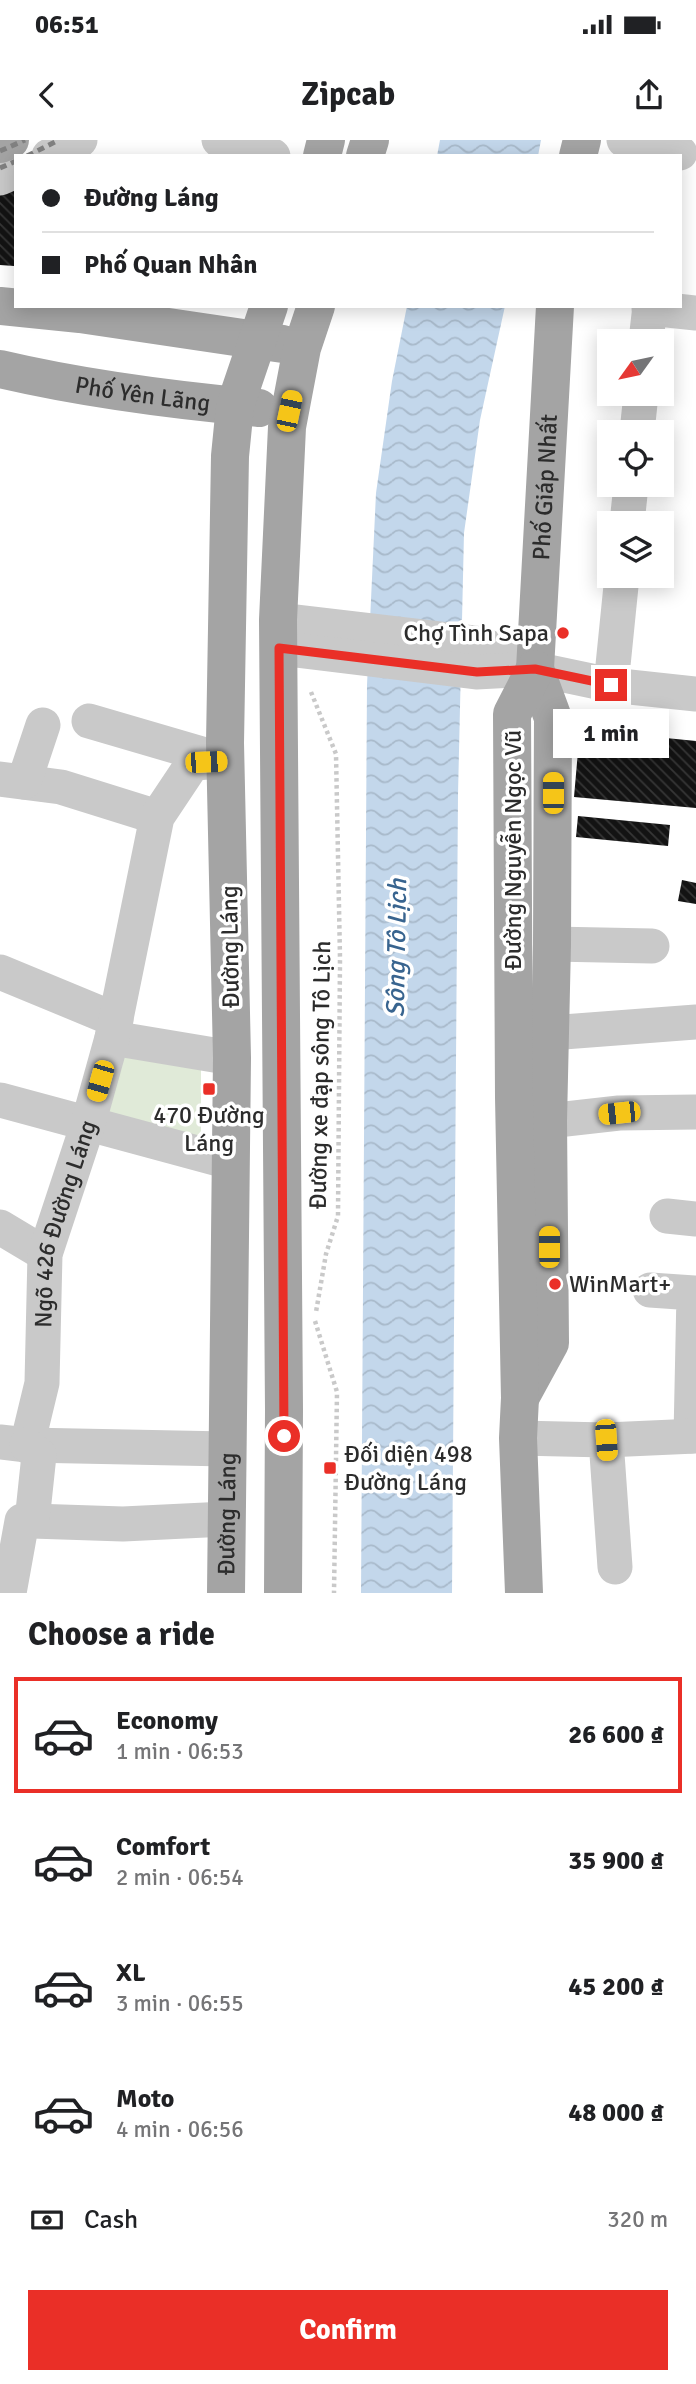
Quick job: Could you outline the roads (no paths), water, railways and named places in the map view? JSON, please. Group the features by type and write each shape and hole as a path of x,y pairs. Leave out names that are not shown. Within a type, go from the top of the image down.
{"main road":[{"path":"0,144 10,140"},
{"path":"18,308 92,316 263,323 302,348"},
{"name":"Đường Láng","path":"283,1593 280,946 297,645 289,411 302,348 315,308"},
{"name":"Phố Giáp Nhất","path":"535,669 555,308"},
{"name":"Đường Láng","path":"226,1593 232,1058 225,640 234,406 263,323"},
{"name":"Phố Yên Lãng","path":"0,369 65,384 289,411"},
{"name":"Đường Nguyễn Ngọc Vũ","path":"520,1398 550,1343 548,1121 553,718 535,669"},
{"name":"Đường Nguyễn Ngọc Vũ","path":"524,1593 518,1438 520,1398 514,1084 512,714 535,669"},
{"path":"230,945 280,946"}],"street":[{"path":"53,154 80,140"},
{"path":"219,140 266,154"},
{"path":"624,140 684,154"},
{"path":"648,318 696,313"},
{"path":"611,685 621,588"},
{"path":"297,645 479,658 611,685 696,694"},
{"path":"89,721 226,761"},
{"path":"43,725 12,781 61,787 157,817"},
{"name":"Ngõ 426 Đường Láng","path":"13,1444 42,1383 46,1254 88,1124 114,1029 157,817 193,762 226,761"},
{"path":"552,944 652,946"},
{"path":"0,972 114,1029 232,1058"},
{"path":"550,1033 696,1022"},
{"path":"0,1100 230,1162"},
{"path":"548,1121 619,1113 696,1112"},
{"path":"0,1227 46,1254"},
{"path":"518,1438 606,1440 694,1436 695,1293 650,1290"},
{"path":"606,1440 615,1567"},
{"path":"13,1444 227,1449"},
{"path":"13,1444 38,1455 33,1521"},
{"path":"9,1593 22,1521 123,1524 226,1519"}],"water":[{"path":"440,140 541,140 538,154 437,154"},
{"name":"Sông Tô Lịch","path":"407,308 505,308 480,420 464,533 458,795 452,1593 361,1593 367,685 376,493 392,381"}],"railway":[{"path":"0,151 25,140"},
{"path":"31,154 59,140"},
{"path":"0,168 14,162"}],"place":[{"name":"Chợ Tình Sapa","path":"563,633"},
{"name":"470 Đường Láng","path":"209,1089"},
{"name":"WinMart+","path":"555,1284"},
{"name":"Đối diện 498 Đường Láng","path":"330,1468"}]}
